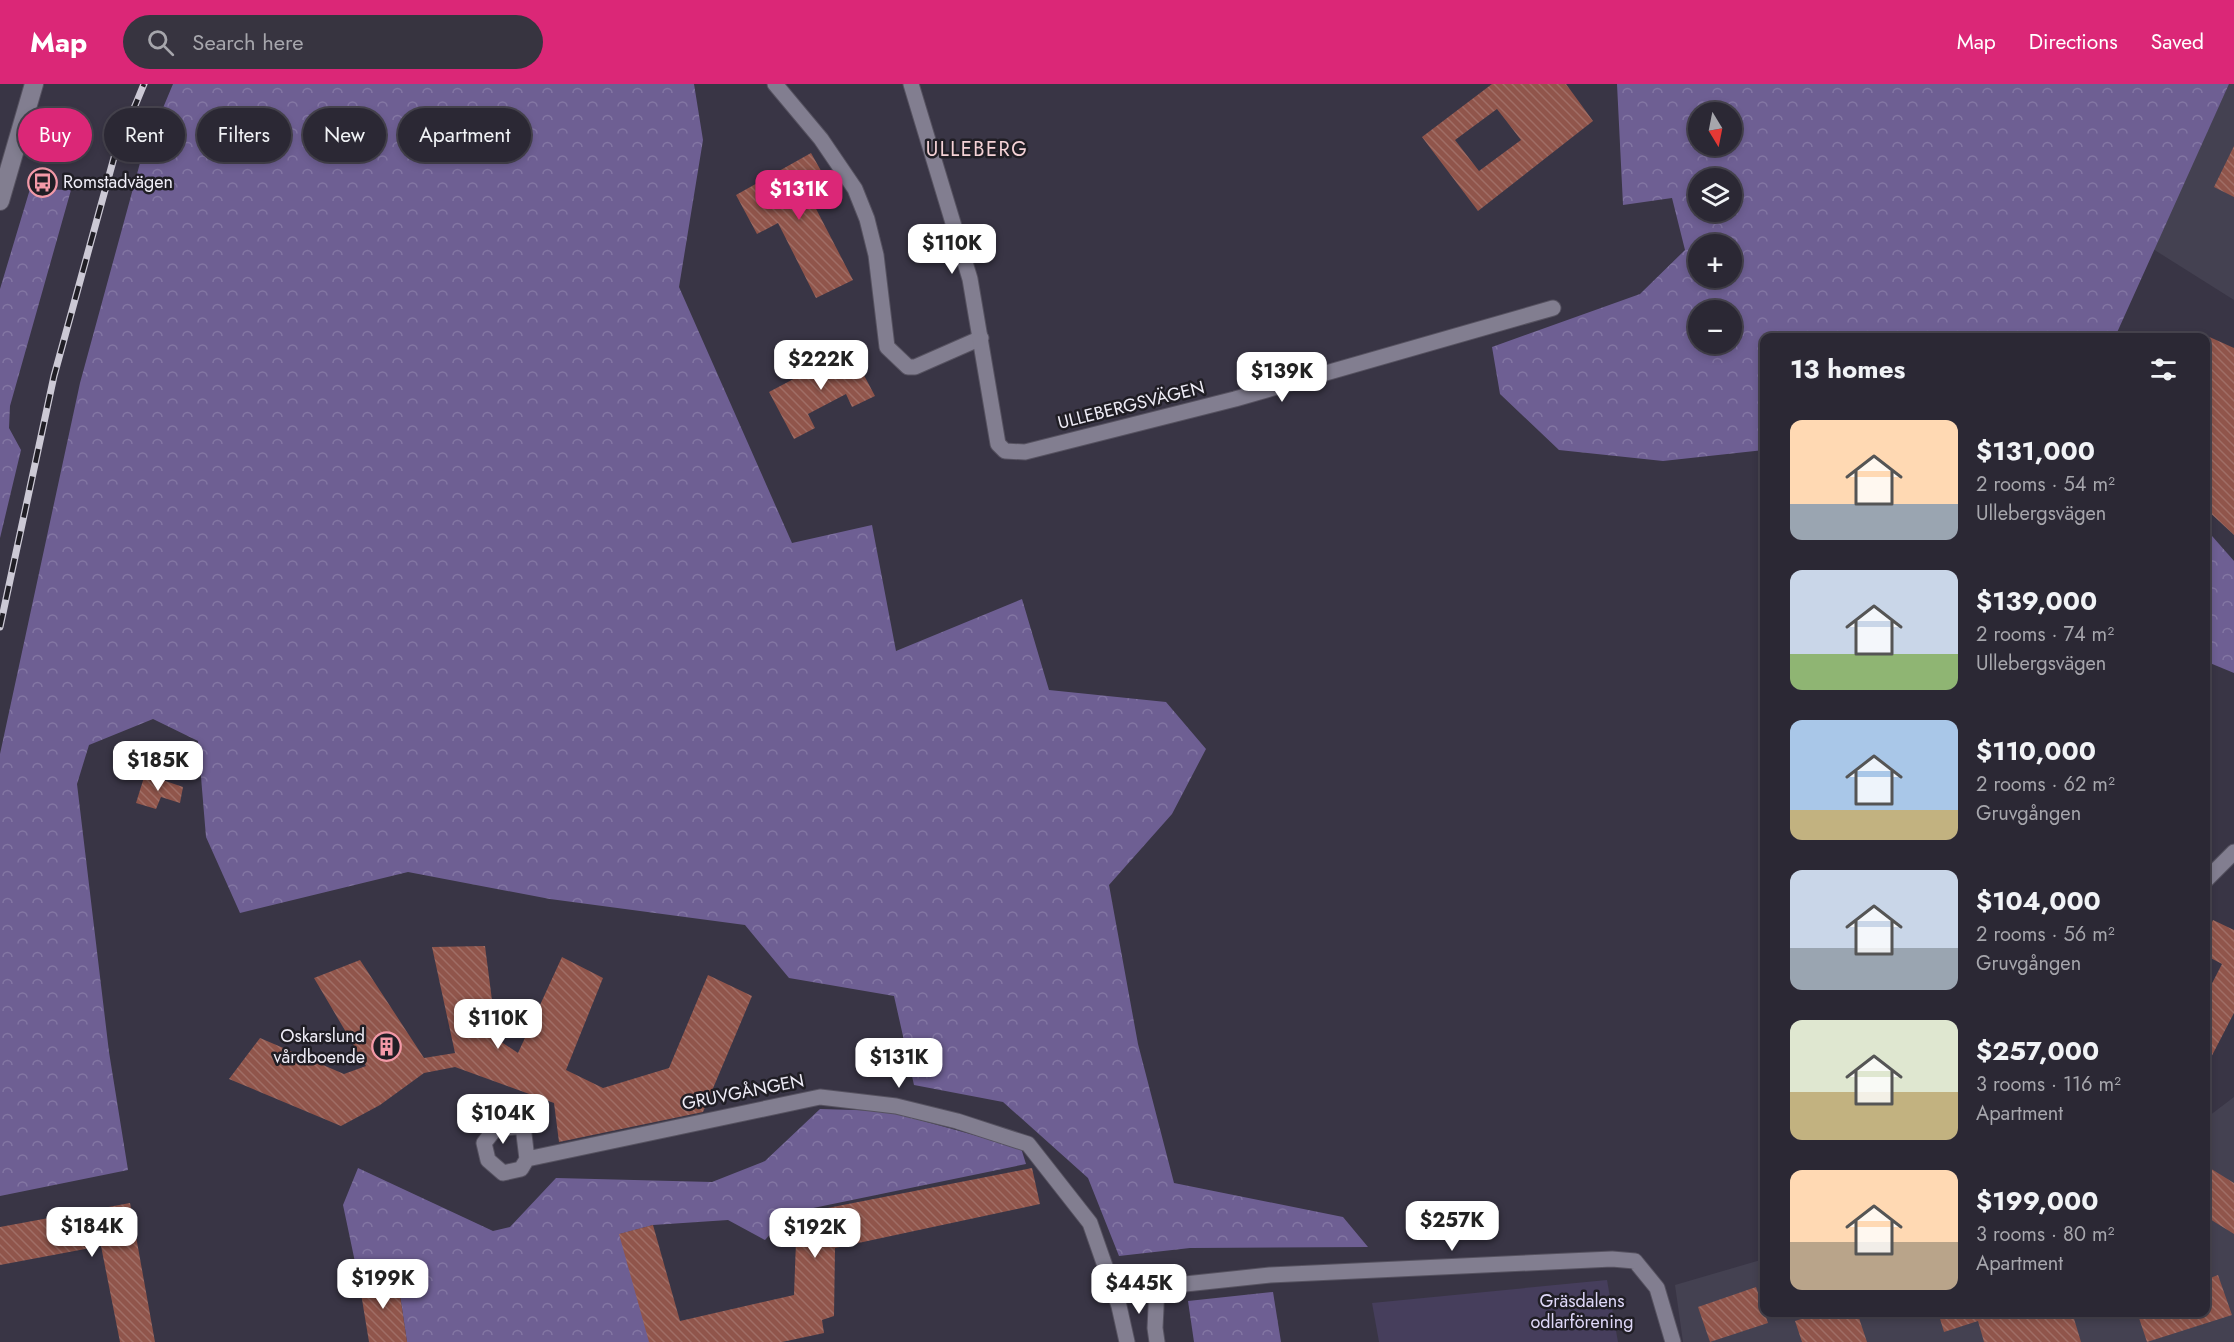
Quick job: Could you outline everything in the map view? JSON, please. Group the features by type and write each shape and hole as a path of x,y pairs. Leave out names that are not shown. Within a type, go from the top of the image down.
{"main road":[{"path":"0,201 34,84"}],"street":[{"path":"775,84 821,139 855,189 867,219 876,255 887,347 908,367 915,367 981,338"},
{"name":"ULLEBERGSVÄGEN","path":"911,84 970,279 998,444 1005,451 1025,452 1235,399 1553,308"},
{"path":"2210,876 2234,852"},
{"name":"GRUVGÅNGEN","path":"527,1159 820,1097 896,1106 957,1122 1028,1144 1090,1223 1119,1306 1127,1342"},
{"path":"1158,1342 1155,1328 1157,1287 1270,1275 1612,1259 1635,1261 1657,1288 1673,1342"}],"shaded area":[{"path":"2229,84 2234,84 2234,300 2153,249"},
{"path":"2234,1097 2234,1342 1683,1342 1675,1285 1760,1260 1760,1317 2210,1317 2210,1115"}],"green space":[{"path":"173,84 694,84 703,140 679,287 792,543 872,525 896,651 1022,599 1049,690 1166,702 1206,749 1172,814 1109,885 1138,1044 1174,1183 1343,1217 1368,1247 1190,1248 1119,1256 1088,1178 1003,1102 914,1085 894,996 789,978 745,925 550,899 408,872 240,913 206,837 198,741 153,719 89,745 77,784 109,1052 128,1170 0,1196 0,754 80,383 140,163 185,162 185,108 163,108"},
{"path":"1617,84 2229,84 2117,333 1760,333 1760,450 1663,461 1559,450 1500,394 1492,347 1640,294 1685,250 1672,198 1623,205"},
{"path":"30,189 71,190 10,406 9,428 21,450 0,538 0,289"},
{"path":"2210,534 2234,561 2234,673 2210,663"},
{"path":"820,1109 887,1111 1021,1148 1026,1164 789,1213 765,1240 728,1220 653,1225 620,1234 650,1342 407,1342 397,1275 359,1281 343,1205 358,1168 493,1231 510,1227 556,1178 712,1182 765,1161"},
{"name":"Gräsdalens odlarförening","path":"1607,1280 1618,1342 1379,1342 1372,1303"},
{"path":"1273,1292 1281,1342 1194,1342 1188,1301"}],"building":[{"path":"1492,84 1566,84 1593,121 1478,211 1422,137","holes":["1497,109 1521,140 1479,171 1455,140"]},
{"path":"2234,146 2234,197 2214,187"},
{"path":"811,153 833,192 813,203 853,280 816,298 778,223 757,234 736,195"},
{"path":"2210,337 2234,348 2234,535 2210,513"},
{"path":"850,349 875,396 852,407 846,394 808,414 815,428 794,439 769,392"},
{"path":"145,774 183,787 180,803 161,797 156,809 136,803"},
{"path":"2213,920 2234,930 2234,1013 2210,1059 2210,987 2222,964 2210,958 2210,926"},
{"name":"Oskarslund vårdboende","path":"485,946 497,1039 518,1053 562,957 603,978 566,1070 603,1088 669,1068 708,975 752,996 703,1112 559,1142 554,1103 455,1067 424,1073 380,1105 341,1126 229,1079 260,1038 344,1074 366,1066 314,978 360,960 424,1058 455,1053 432,947"},
{"path":"1032,1168 1040,1204 835,1248 834,1316 822,1320 824,1333 782,1342 649,1342 619,1234 653,1225 680,1321 794,1295 797,1214"},
{"path":"2210,1168 2234,1183 2234,1234 2210,1219"},
{"path":"130,1203 155,1342 120,1342 101,1246 0,1265 0,1227"},
{"path":"397,1275 407,1342 369,1342 359,1281"},
{"path":"2218,1275 2232,1315 2147,1342 2139,1317 2210,1317 2210,1278"},
{"path":"1756,1287 1760,1299 1760,1317 1766,1317 1768,1323 1710,1342 1698,1307"},
{"path":"1807,1317 1859,1317 1867,1342 1802,1342 1795,1321"},
{"path":"1940,1317 2074,1317 2081,1342 1984,1342 1978,1321 1944,1332"}],"railway":[{"path":"0,627 54,376 115,154 144,84"}],"place":[{"name":"Romstadvägen","path":"42,182"},
{"name":"Oskarslund vårdboende","path":"386,1046"}],"district":[{"name":"ULLEBERG","path":"977,149"}]}
